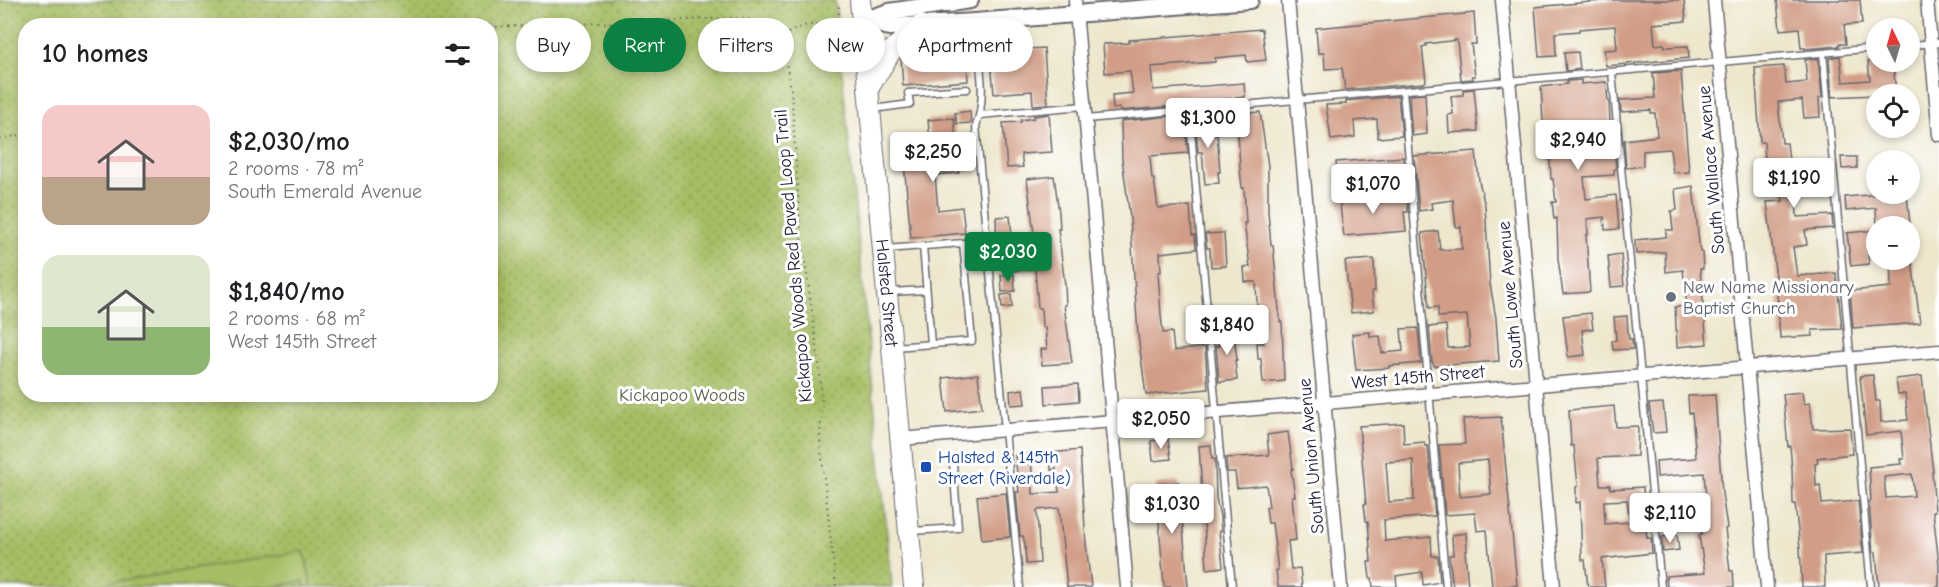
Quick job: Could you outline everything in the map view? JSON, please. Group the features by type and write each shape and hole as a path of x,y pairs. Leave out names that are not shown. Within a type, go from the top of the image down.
{"main road":[{"name":"Halsted Street","path":"850,3 860,18"},
{"path":"868,89 897,46"},
{"name":"Halsted Street","path":"866,72 914,587"}],"street":[{"path":"871,18 889,12 945,1 970,0"},
{"path":"1004,18 1076,8 1250,0"},
{"name":"South Union Avenue","path":"1288,0 1341,587"},
{"name":"South Lowe Avenue","path":"1502,0 1554,587"},
{"name":"South Wallace Avenue","path":"1714,0 1767,587"},
{"path":"1927,0 1935,43 1939,135"},
{"path":"1076,8 1127,587"},
{"name":"West 145th Street","path":"900,439 1113,423 1939,351"}],"lane":[{"path":"1920,44 1935,43"},
{"path":"1085,119 1866,49"},
{"path":"1823,53 1871,587"},
{"path":"980,72 982,95 980,115 976,126 1020,587"},
{"path":"1612,72 1661,587"},
{"path":"870,110 910,104 909,93 967,89"},
{"path":"1403,91 1446,587"},
{"path":"980,115 1084,106"},
{"path":"1190,110 1233,587"},
{"path":"883,249 963,243 972,341 891,347"},
{"path":"923,246 931,344"},
{"path":"886,292 926,290"},
{"path":"908,531 958,528 953,463"}],"path":[{"path":"794,30 803,26 839,21 839,6 850,3"},
{"path":"498,27 698,19"},
{"name":"Kickapoo Woods Red Paved Loop Trail","path":"788,72 800,214 819,363 822,402 820,440 836,587"},
{"path":"0,140 18,136"}],"green space":[{"name":"Kickapoo Woods","path":"0,0 835,0 837,18 806,18 806,72 842,72 892,587 0,587"},
{"path":"304,551 312,587 305,587 303,581 271,587 84,587"}],"building":[{"path":"1613,0 1684,0 1686,21 1653,24 1655,45 1688,46 1689,58 1606,66 1604,50 1617,49 1615,26 1555,33 1556,56 1539,57 1535,7"},
{"path":"1777,0 1860,0 1862,24 1844,25 1846,44 1801,48 1799,28 1780,30"},
{"path":"1474,13 1476,44 1471,44 1475,76 1472,76 1473,79 1461,80 1457,40 1426,44 1422,47 1426,81 1424,83 1345,90 1342,68 1325,69 1324,53 1318,53 1316,28"},
{"path":"1262,29 1266,60 1247,62 1246,55 1215,58 1215,62 1151,67 1153,90 1244,83 1245,97 1120,111 1120,108 1113,109 1112,95 1133,93 1130,71 1105,73 1103,44"},
{"path":"1044,48 1048,104 1033,105 1032,91 994,94 992,72 1033,72 1033,49"},
{"path":"1578,52 1580,69 1566,71 1564,53"},
{"path":"1840,56 1843,82 1870,80 1869,72 1894,72 1895,84 1866,84 1866,95 1832,97 1829,58"},
{"path":"1818,58 1822,97 1819,98 1820,117 1804,118 1802,100 1778,102 1782,143 1787,143 1789,161 1800,161 1801,178 1795,178 1797,217 1832,215 1833,228 1805,230 1807,245 1793,247 1797,276 1836,273 1842,329 1812,330 1813,336 1780,338 1767,202 1783,201 1781,179 1766,180 1764,142 1760,142 1755,68 1784,66 1786,84 1807,82 1805,60"},
{"path":"1681,71 1689,172 1673,173 1670,149 1643,151 1643,166 1626,168 1624,140 1657,136 1655,113 1651,113 1651,110 1621,112 1620,100 1655,98 1653,73"},
{"path":"902,72 967,72 968,81 903,86"},
{"path":"1581,80 1581,84 1606,82 1616,169 1614,169 1614,175 1584,177 1586,199 1616,195 1619,229 1605,230 1604,217 1587,219 1590,292 1563,294 1558,259 1557,218 1554,219 1552,202 1556,202 1553,179 1551,179 1548,122 1543,122 1541,87"},
{"path":"1474,89 1478,131 1449,133 1448,115 1453,114 1451,96 1463,95 1463,90"},
{"path":"1425,94 1427,134 1412,136 1409,95"},
{"path":"1398,96 1402,136 1378,138 1377,119 1354,121 1355,137 1331,140 1326,105"},
{"path":"970,111 971,123 957,124 955,113"},
{"path":"1260,112 1268,166 1271,245 1273,245 1280,322 1282,322 1284,381 1263,383 1257,343 1264,343 1263,320 1244,322 1243,306 1257,305 1256,282 1245,282 1244,267 1250,267 1244,223 1246,223 1244,188 1242,188 1240,169 1237,114"},
{"path":"1208,113 1210,135 1217,134 1220,172 1218,172 1219,183 1205,184 1202,152 1198,152 1195,115"},
{"path":"1049,114 1052,152 1021,154 1023,167 1007,168 1003,123 1021,122 1021,120 1034,118 1034,116"},
{"path":"1184,115 1188,153 1150,156 1158,208 1190,206 1192,235 1195,235 1196,249 1160,253 1161,272 1158,272 1161,315 1163,333 1172,332 1174,351 1205,347 1208,389 1146,395 1138,335 1130,217 1122,159 1121,121"},
{"path":"954,118 959,173 935,175 938,210 962,207 965,233 911,238 903,152 931,150 928,120"},
{"path":"1476,151 1479,181 1485,206 1490,284 1496,318 1499,361 1434,366 1429,327 1446,325 1448,348 1470,347 1467,315 1438,317 1438,307 1429,308 1422,233 1438,231 1440,250 1462,249 1461,227 1456,227 1453,200 1431,203 1432,209 1419,211 1414,156"},
{"path":"1403,157 1405,172 1338,180 1336,162"},
{"path":"1841,157 1857,157 1857,168 1842,169"},
{"path":"1054,176 1065,285 1066,305 1064,305 1072,363 1042,365 1041,349 1047,349 1041,308 1038,308 1035,269 1012,271 1011,251 997,252 996,217 1010,216 1012,236 1034,234 1027,179"},
{"path":"1693,186 1700,252 1702,252 1703,269 1700,269 1707,344 1677,347 1675,307 1687,306 1683,270 1666,272 1665,252 1636,254 1635,240 1666,237 1666,230 1673,230 1671,211 1677,210 1675,189"},
{"path":"1866,195 1866,204 1908,204 1909,216 1876,216 1876,208 1846,211 1845,197"},
{"path":"1407,196 1408,212 1404,212 1406,231 1344,236 1339,199"},
{"path":"1866,231 1866,264 1851,266 1847,233"},
{"path":"1224,233 1226,266 1211,267 1210,248 1207,248 1205,234"},
{"path":"1621,254 1624,286 1611,287 1608,256"},
{"path":"1374,259 1375,291 1372,291 1374,311 1351,313 1345,261"},
{"path":"1890,270 1913,270 1920,323 1853,328 1850,291 1891,287"},
{"path":"1014,274 1015,291 1002,292 1001,275"},
{"path":"1011,294 1012,307 1002,308 1001,295"},
{"path":"1591,313 1593,329 1582,330 1585,355 1568,357 1563,316"},
{"path":"1627,316 1629,339 1632,339 1633,349 1613,350 1612,341 1616,340 1614,317"},
{"path":"1233,328 1237,380 1219,382 1216,346 1219,346 1218,329"},
{"path":"1418,328 1421,363 1356,370 1352,334 1370,332 1370,337 1380,336 1382,353 1403,351 1401,329"},
{"path":"978,374 982,408 947,412 943,378"},
{"path":"1873,375 1876,401 1880,401 1881,422 1908,420 1905,394 1898,394 1896,379 1922,376 1933,472 1935,511 1933,511 1939,564 1939,587 1879,587 1876,552 1873,552 1869,467 1901,464 1900,459 1904,459 1901,431 1866,435 1860,376","holes":["1912,474 1914,496 1886,498 1884,477"]},
{"path":"1078,384 1079,401 1046,404 1045,386"},
{"path":"1023,389 1025,404 1011,405 1010,391"},
{"path":"1802,392 1804,404 1810,403 1813,429 1850,428 1852,454 1817,458 1816,486 1820,485 1822,504 1858,501 1863,553 1824,556 1825,587 1802,587 1800,548 1795,504 1793,504 1790,446 1788,447 1783,394"},
{"path":"1715,395 1722,493 1727,528 1725,529 1734,587 1667,587 1666,576 1705,573 1699,535 1702,534 1700,512 1696,513 1694,498 1706,497 1704,473 1657,477 1656,461 1696,458 1688,396"},
{"path":"1663,403 1666,432 1653,433 1649,404"},
{"path":"1614,406 1616,427 1638,426 1637,456 1598,458 1600,485 1610,485 1610,489 1643,487 1647,538 1651,538 1652,553 1602,559 1605,587 1588,587 1585,560 1582,560 1580,502 1576,503 1576,487 1578,486 1574,446 1571,446 1569,410","holes":["1627,500 1630,522 1605,524 1604,501"]},
{"path":"1501,417 1517,585 1492,587 1487,530 1477,531 1475,513 1445,515 1439,445 1465,444 1463,419","holes":["1488,460 1491,494 1460,497 1458,463"]},
{"path":"1403,423 1404,444 1424,442 1425,446 1428,446 1435,516 1384,520 1385,541 1431,537 1432,556 1438,556 1440,582 1423,585 1422,572 1396,576 1397,587 1373,587 1368,562 1371,562 1368,521 1366,521 1364,504 1366,504 1359,426","holes":["1413,460 1414,500 1389,502 1386,462"]},
{"path":"1288,432 1295,496 1292,496 1296,540 1288,541 1291,569 1300,568 1302,587 1278,587 1272,523 1268,523 1266,507 1269,507 1266,485 1237,488 1235,472 1227,472 1226,458 1269,455 1267,435"},
{"path":"1168,439 1171,459 1153,461 1151,441"},
{"path":"1211,445 1212,459 1215,459 1216,498 1220,516 1221,531 1219,531 1223,567 1207,569 1199,446"},
{"path":"1080,450 1091,587 1067,587 1059,508 1037,510 1040,563 1026,564 1025,544 1023,536 1020,536 1015,455 1031,454 1033,494 1059,492 1056,469 1051,470 1050,453"},
{"path":"1179,482 1188,587 1164,587 1156,484"},
{"path":"1006,493 1010,537 982,540 977,496"},
{"path":"1466,533 1468,587 1453,587 1449,555 1453,555 1452,535"},
{"path":"1677,535 1679,550 1663,552 1662,537"}],"place":[{"name":"New Name Missionary Baptist Church","path":"1671,297"},
{"name":"Halsted & 145th Street (Riverdale)","path":"926,467"}]}
